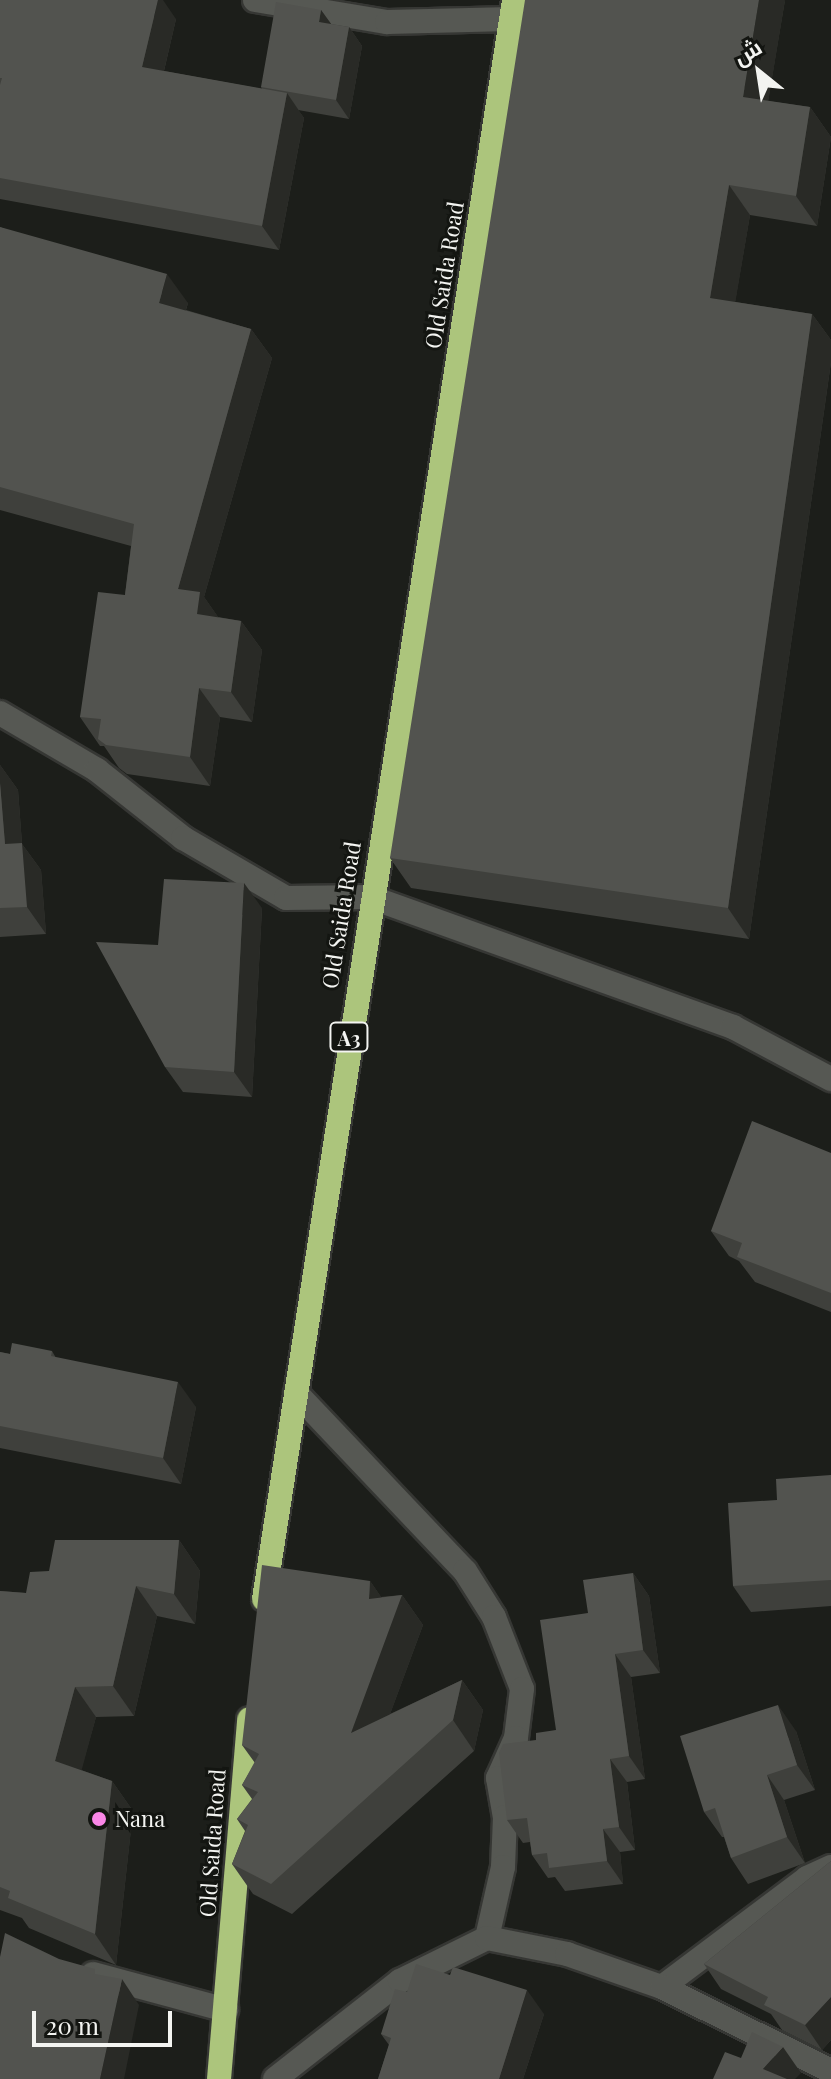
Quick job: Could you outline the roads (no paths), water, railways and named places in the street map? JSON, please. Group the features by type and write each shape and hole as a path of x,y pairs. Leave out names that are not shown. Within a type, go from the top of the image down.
{"highway":[{"name":"Old Saida Road","path":"262,1618 370,897 512,10"},
{"name":"Old Saida Road","path":"219,2079 252,1696"}],"street":[{"path":"255,0 387,22 512,10"},
{"path":"0,713 97,770 183,838 286,898 370,897 733,1027 831,1079"},
{"path":"296,1393 465,1571 494,1617 522,1689 516,1738 498,1778 505,1817 503,1867 487,1938"},
{"path":"662,1987 807,1878 831,1867"},
{"path":"275,2079 400,1981 487,1938 567,1954 662,1987 831,2071"},
{"path":"69,1965 226,2010"}],"place":[{"name":"Nana","path":"99,1819"}]}
